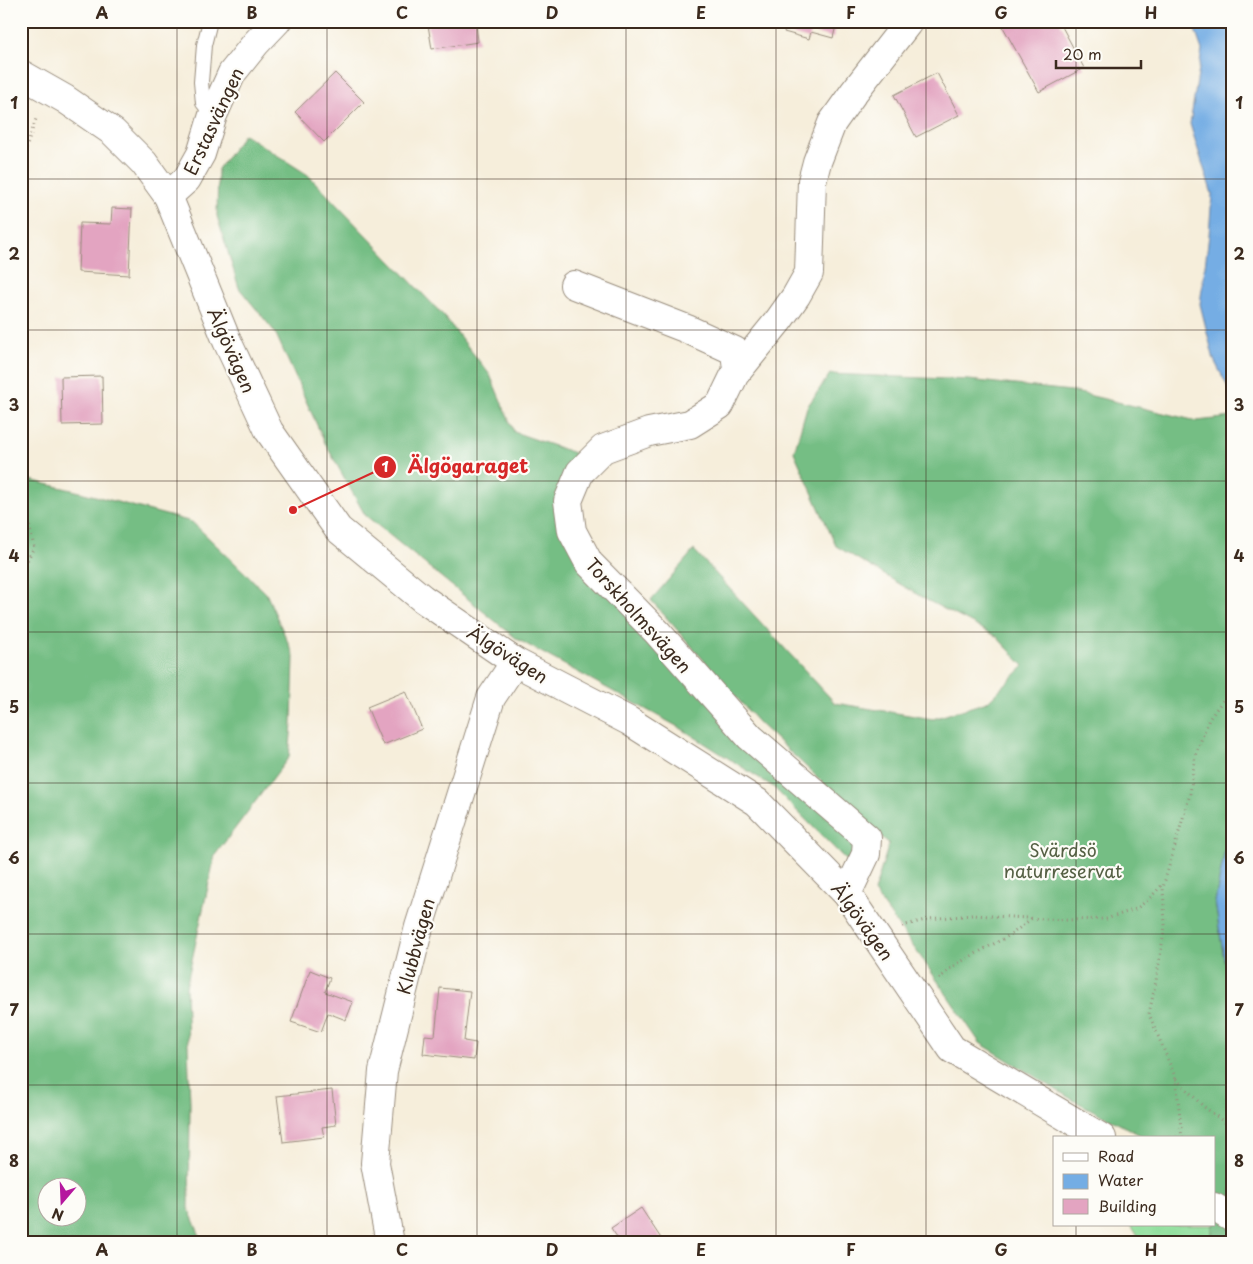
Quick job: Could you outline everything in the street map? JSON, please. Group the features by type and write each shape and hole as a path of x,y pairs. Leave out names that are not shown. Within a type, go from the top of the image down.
{"street":[{"name":"Erstasvängen","path":"168,196 187,179 201,154 213,115 232,73 277,21"},
{"path":"736,374 779,320 809,273 812,181 832,123 908,21"},
{"name":"Älgövägen","path":"21,74 65,99 113,132 144,163 168,196 227,341 268,431 338,529 423,599 515,662 629,721 757,802 847,894 952,1049 1099,1136"},
{"path":"574,285 687,329 735,351 736,374"},
{"name":"Torskholmsvägen","path":"736,374 720,405 690,424 649,432 603,449 580,472 568,501 572,531 589,563 657,632 750,737 867,838 866,854 847,894"},
{"name":"Klubbvägen","path":"390,1243 375,1162 382,1071 419,927 490,698 515,662"},
{"path":"1216,1208 1232,1218"}],"lane":[{"path":"210,21 204,45 201,82 203,103 213,115"}],"path":[{"path":"21,163 38,111 49,90"},
{"path":"21,487 34,547 21,573"},
{"path":"1182,1136 1176,1079 1149,1014 1165,926 1163,887 1190,794 1195,756 1209,719 1232,688"},
{"path":"873,933 910,923 972,915 1066,920 1106,918 1136,909 1149,899 1165,881"},
{"path":"922,1004 931,987 953,966 1012,934 1032,918"},
{"path":"1176,1079 1204,1106 1232,1128"}],"green space":[{"path":"244,134 308,175 443,315 490,375 514,432 583,456 567,531 860,848 855,868 772,786 682,729 517,639 365,515 326,445 275,332 239,288 217,216 218,169"},
{"name":"Svärdsö naturreservat","path":"830,374 969,380 1071,391 1197,421 1232,417 1232,813 1215,902 1232,1009 1232,1243 1212,1243 1212,1226 1216,1226 1216,1136 1142,1136 1073,1100 980,1043 874,892 889,844 758,722 651,600 694,550 835,703 933,719 987,702 1024,666 996,636 925,599 836,546 794,452 807,407"},
{"path":"21,478 192,522 266,593 294,656 289,757 215,855 186,987 190,1104 189,1210 203,1243 21,1243"},
{"path":"1132,1226 1215,1226 1232,1243 1142,1243"}],"water":[{"path":"1192,21 1232,21 1232,395 1214,360 1200,304 1212,194 1190,124 1202,50"},
{"path":"1232,813 1232,1009 1215,902"}],"building":[{"path":"436,21 476,21 478,42 432,49 428,25 437,24"},
{"path":"787,21 837,21 833,38 811,32 809,39 784,32"},
{"path":"1013,21 1059,21 1084,68 1039,92 1003,27"},
{"path":"335,73 364,102 324,142 295,112"},
{"path":"937,73 959,115 916,137 894,95"},
{"path":"112,208 132,209 129,275 78,272 80,223 111,224"},
{"path":"102,376 103,424 62,425 61,377"},
{"path":"406,691 422,729 383,745 367,707"},
{"path":"310,970 330,978 325,992 353,1002 346,1020 328,1013 321,1032 291,1022"},
{"path":"440,988 470,991 464,1041 476,1043 474,1060 423,1054 425,1035 435,1036"},
{"path":"332,1090 336,1125 322,1127 324,1137 283,1142 277,1096"},
{"path":"641,1208 664,1243 621,1243 611,1228"}],"place":[{"name":"Älgögaraget","path":"293,510"}]}
